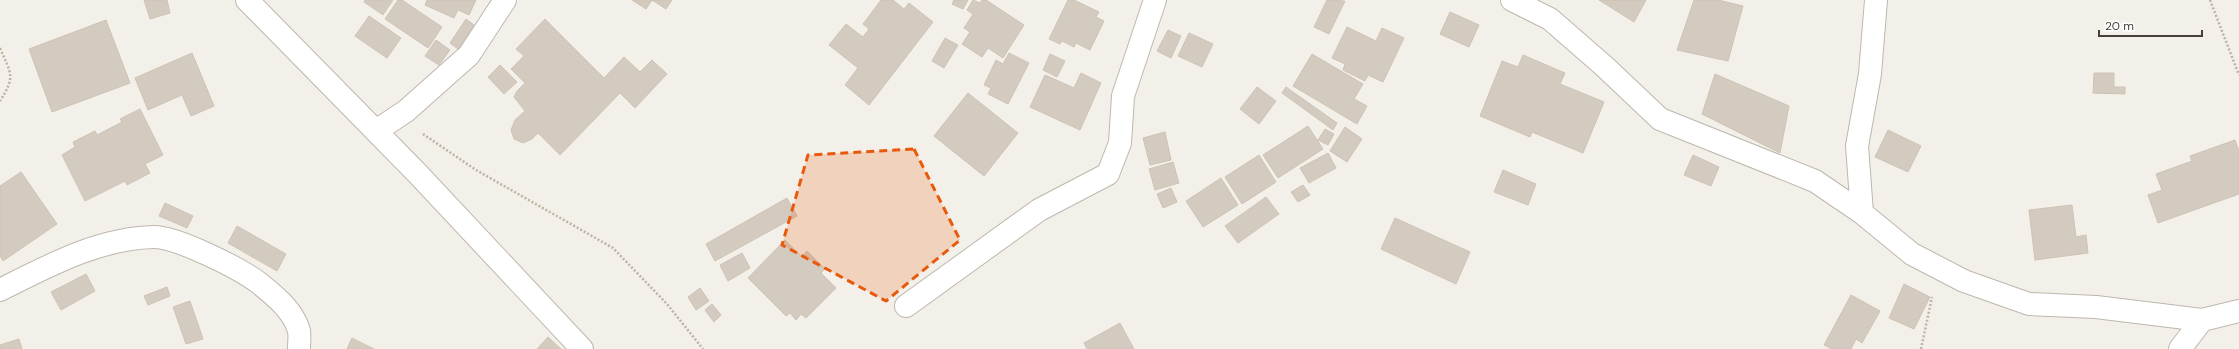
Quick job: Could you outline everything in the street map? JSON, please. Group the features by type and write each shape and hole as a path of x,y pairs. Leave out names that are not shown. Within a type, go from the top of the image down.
{"street":[{"path":"247,0 376,131 582,349"},
{"path":"376,131 398,117 469,55 505,0"},
{"path":"906,306 1040,210 1108,174 1120,143 1123,96 1155,0"},
{"path":"1512,0 1550,19 1604,66 1660,119 1815,181 1862,213 1912,254 1964,281 2029,304 2096,307 2202,320 2239,311"},
{"path":"1862,213 1857,146 1870,74 1876,0"},
{"path":"0,290 59,260 114,243 155,237 187,246 224,262 254,280 276,296 291,315 299,331 299,349"},
{"path":"2180,349 2202,320"}],"path":[{"path":"2210,0 2239,75"},
{"path":"0,48 10,71 10,84 0,101"},
{"path":"398,117 476,170 612,248 667,304 703,349"},
{"path":"1921,349 1933,293"}],"highlighted area":[{"path":"914,149 960,240 886,301 782,245 808,155"}],"building":[{"path":"144,0 167,0 170,13 150,19"},
{"path":"365,0 393,0 383,15 364,2"},
{"path":"398,0 402,0 442,27 428,48 385,19"},
{"path":"427,0 476,0 469,15 458,10 454,18 425,5"},
{"path":"632,0 652,0 646,9"},
{"path":"652,0 672,0 666,9"},
{"path":"881,0 893,0 904,9 909,3 933,22 869,105 845,85 858,68 829,45 846,24 863,37 869,29 863,24"},
{"path":"954,0 968,0 963,9 952,4"},
{"path":"973,0 980,3 982,0 986,0 1024,25 1003,58 988,48 982,57 962,44 970,32 964,28 973,14 967,10"},
{"path":"1068,0 1074,0 1099,12 1096,17 1104,21 1090,50 1076,43 1074,47 1062,41 1060,44 1049,39"},
{"path":"1327,0 1345,1 1329,34 1314,27"},
{"path":"1599,0 1646,0 1634,22"},
{"path":"1694,0 1718,0 1743,6 1728,61 1677,50"},
{"path":"1450,12 1479,25 1469,47 1440,34"},
{"path":"369,16 401,38 387,58 355,36"},
{"path":"466,19 474,25 458,49 450,43"},
{"path":"545,19 604,78 624,57 640,72 652,60 667,74 635,108 620,93 560,155 538,133 532,139 523,143 514,139 511,130 515,120 525,111 514,97 517,91 525,83 511,69 524,56 516,49"},
{"path":"106,20 130,83 52,112 29,49"},
{"path":"1347,27 1376,41 1382,28 1404,38 1383,82 1368,75 1365,81 1343,70 1345,64 1332,58"},
{"path":"1168,30 1181,36 1171,58 1157,51"},
{"path":"1189,33 1213,44 1202,67 1178,56"},
{"path":"945,38 958,45 944,68 932,61"},
{"path":"436,40 450,50 439,65 425,56"},
{"path":"192,53 214,106 191,116 182,95 148,110 135,78"},
{"path":"1009,53 1029,63 1008,104 988,94 991,88 984,85 996,60 1003,64"},
{"path":"1050,54 1065,61 1057,77 1043,70"},
{"path":"1312,54 1363,84 1354,99 1367,106 1357,124 1293,86"},
{"path":"1523,55 1565,73 1560,84 1604,102 1583,153 1532,132 1530,137 1480,116 1502,61 1518,67"},
{"path":"500,65 517,82 504,94 488,77"},
{"path":"1081,73 1101,83 1080,130 1030,107 1045,75 1074,88"},
{"path":"2094,73 2114,73 2114,87 2125,87 2125,94 2093,93"},
{"path":"1715,74 1789,106 1780,153 1702,114"},
{"path":"1257,87 1276,101 1259,124 1240,109"},
{"path":"1286,87 1337,123 1333,130 1282,93"},
{"path":"968,93 1018,133 984,176 934,136"},
{"path":"140,109 163,155 145,164 150,173 127,185 125,181 85,201 62,155 75,147 73,142 95,131 97,135 122,122 120,119"},
{"path":"1308,126 1323,149 1278,178 1263,155"},
{"path":"1345,127 1362,139 1347,162 1330,151"},
{"path":"1325,129 1334,134 1328,145 1318,140"},
{"path":"1888,130 1921,146 1908,172 1875,157"},
{"path":"1165,132 1171,160 1150,165 1143,138"},
{"path":"2235,140 2239,151 2239,194 2158,223 2148,195 2162,190 2156,174 2192,161 2190,156"},
{"path":"1328,153 1336,168 1309,183 1300,168"},
{"path":"1259,155 1276,182 1242,204 1225,177"},
{"path":"1693,155 1719,167 1711,186 1684,175"},
{"path":"1173,162 1179,183 1155,190 1149,169"},
{"path":"1503,170 1536,184 1528,205 1494,192"},
{"path":"21,172 57,224 3,261 0,256 0,186"},
{"path":"1221,178 1238,205 1203,227 1186,201"},
{"path":"1303,185 1310,195 1298,202 1291,192"},
{"path":"1171,188 1177,202 1163,208 1157,194"},
{"path":"1266,197 1279,214 1238,243 1225,226"},
{"path":"787,198 797,216 715,261 706,244"},
{"path":"165,203 193,216 187,228 159,216"},
{"path":"2072,205 2076,237 2086,235 2088,253 2035,260 2029,210"},
{"path":"1395,218 1470,252 1456,284 1381,249"},
{"path":"237,226 286,254 277,271 228,243"},
{"path":"785,240 802,257 807,251 825,269 821,273 836,288 806,318 801,314 796,320 790,313 786,316 748,278"},
{"path":"742,253 750,268 728,281 720,265"},
{"path":"86,274 95,291 61,310 51,292"},
{"path":"1904,284 1930,297 1914,329 1889,318"},
{"path":"167,287 170,296 148,305 144,296"},
{"path":"700,288 709,301 696,310 688,297"},
{"path":"1851,295 1880,311 1862,343 1856,339 1851,349 1832,349 1824,345"},
{"path":"190,301 203,339 186,344 173,307"},
{"path":"712,304 721,315 714,322 705,310"},
{"path":"1120,323 1134,349 1087,349 1084,343"},
{"path":"548,337 561,349 537,349"},
{"path":"352,338 374,349 347,349"},
{"path":"19,339 22,349 0,349 0,345"}]}
